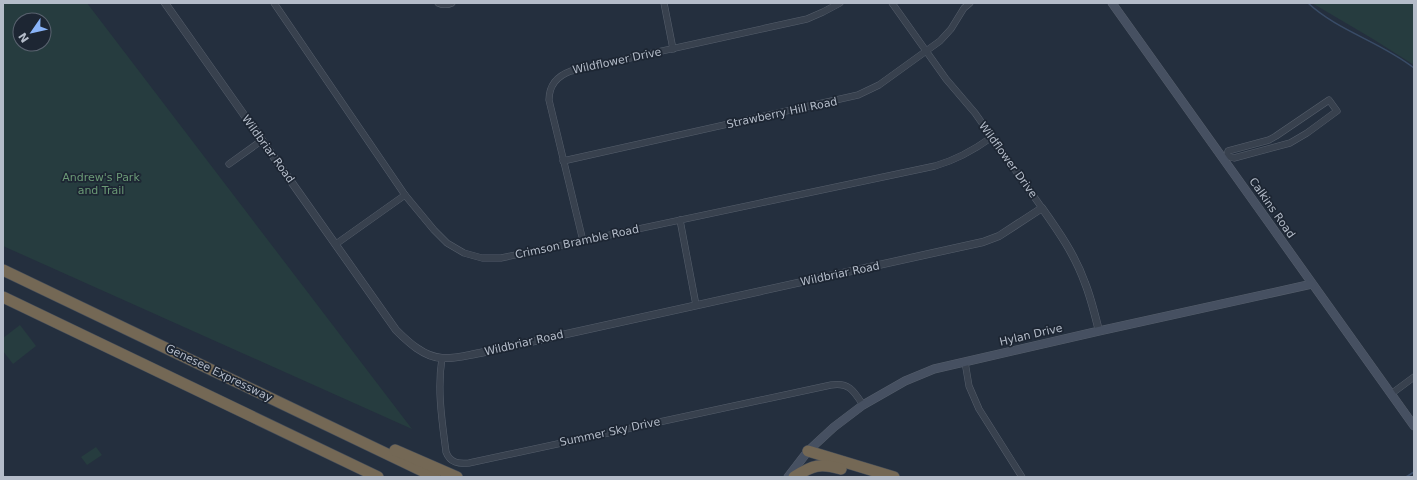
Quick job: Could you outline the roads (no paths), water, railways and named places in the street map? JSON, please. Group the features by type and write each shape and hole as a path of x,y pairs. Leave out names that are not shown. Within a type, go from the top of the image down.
{"highway":[{"name":"Genesee Expressway","path":"3,270 435,477"},
{"path":"3,297 378,477"},
{"path":"287,406 457,477"},
{"path":"808,451 894,477"},
{"path":"794,477 819,465 828,465 871,477"}],"main road":[{"name":"Calkins Road","path":"1112,3 1225,157 1312,284 1414,426"},
{"name":"Hylan Drive","path":"788,477 808,451 834,427 863,405 905,381 934,369 1099,330 1312,284"}],"street":[{"name":"Wildbriar Road","path":"165,3 261,141 396,330 418,349 442,358 474,354 983,242 999,236 1042,208"},
{"name":"Crimson Bramble Road","path":"274,3 404,195 440,236 455,248 472,256 491,259 501,258 935,166 967,154 992,137"},
{"path":"438,3 452,3"},
{"path":"664,3 673,49"},
{"name":"Wildflower Drive","path":"583,241 549,100 550,88 555,80 571,71 807,19 840,3"},
{"name":"Wildflower Drive","path":"892,3 946,79 992,137 1063,238 1076,262 1088,293 1099,330"},
{"name":"Strawberry Hill Road","path":"563,161 846,99 858,95 879,84 940,41 964,8 970,3"},
{"path":"1329,100 1337,111 1307,133 1290,143 1234,158 1225,157 1228,150 1269,140 1329,100"},
{"path":"229,164 261,141"},
{"path":"336,244 404,195"},
{"path":"680,220 696,305"},
{"name":"Summer Sky Drive","path":"442,358 439,374 439,388 446,452 450,460 459,464 831,385 838,384 849,387 863,405"},
{"path":"965,362 970,386 979,409 1022,477"},
{"path":"1391,394 1414,377"}],"waterway":[{"path":"1308,3 1320,13 1346,29 1388,51 1414,68"},
{"path":"1406,477 1414,472"}],"park label":[{"name":"Andrew's Park and Trail","path":"101,183"}]}
